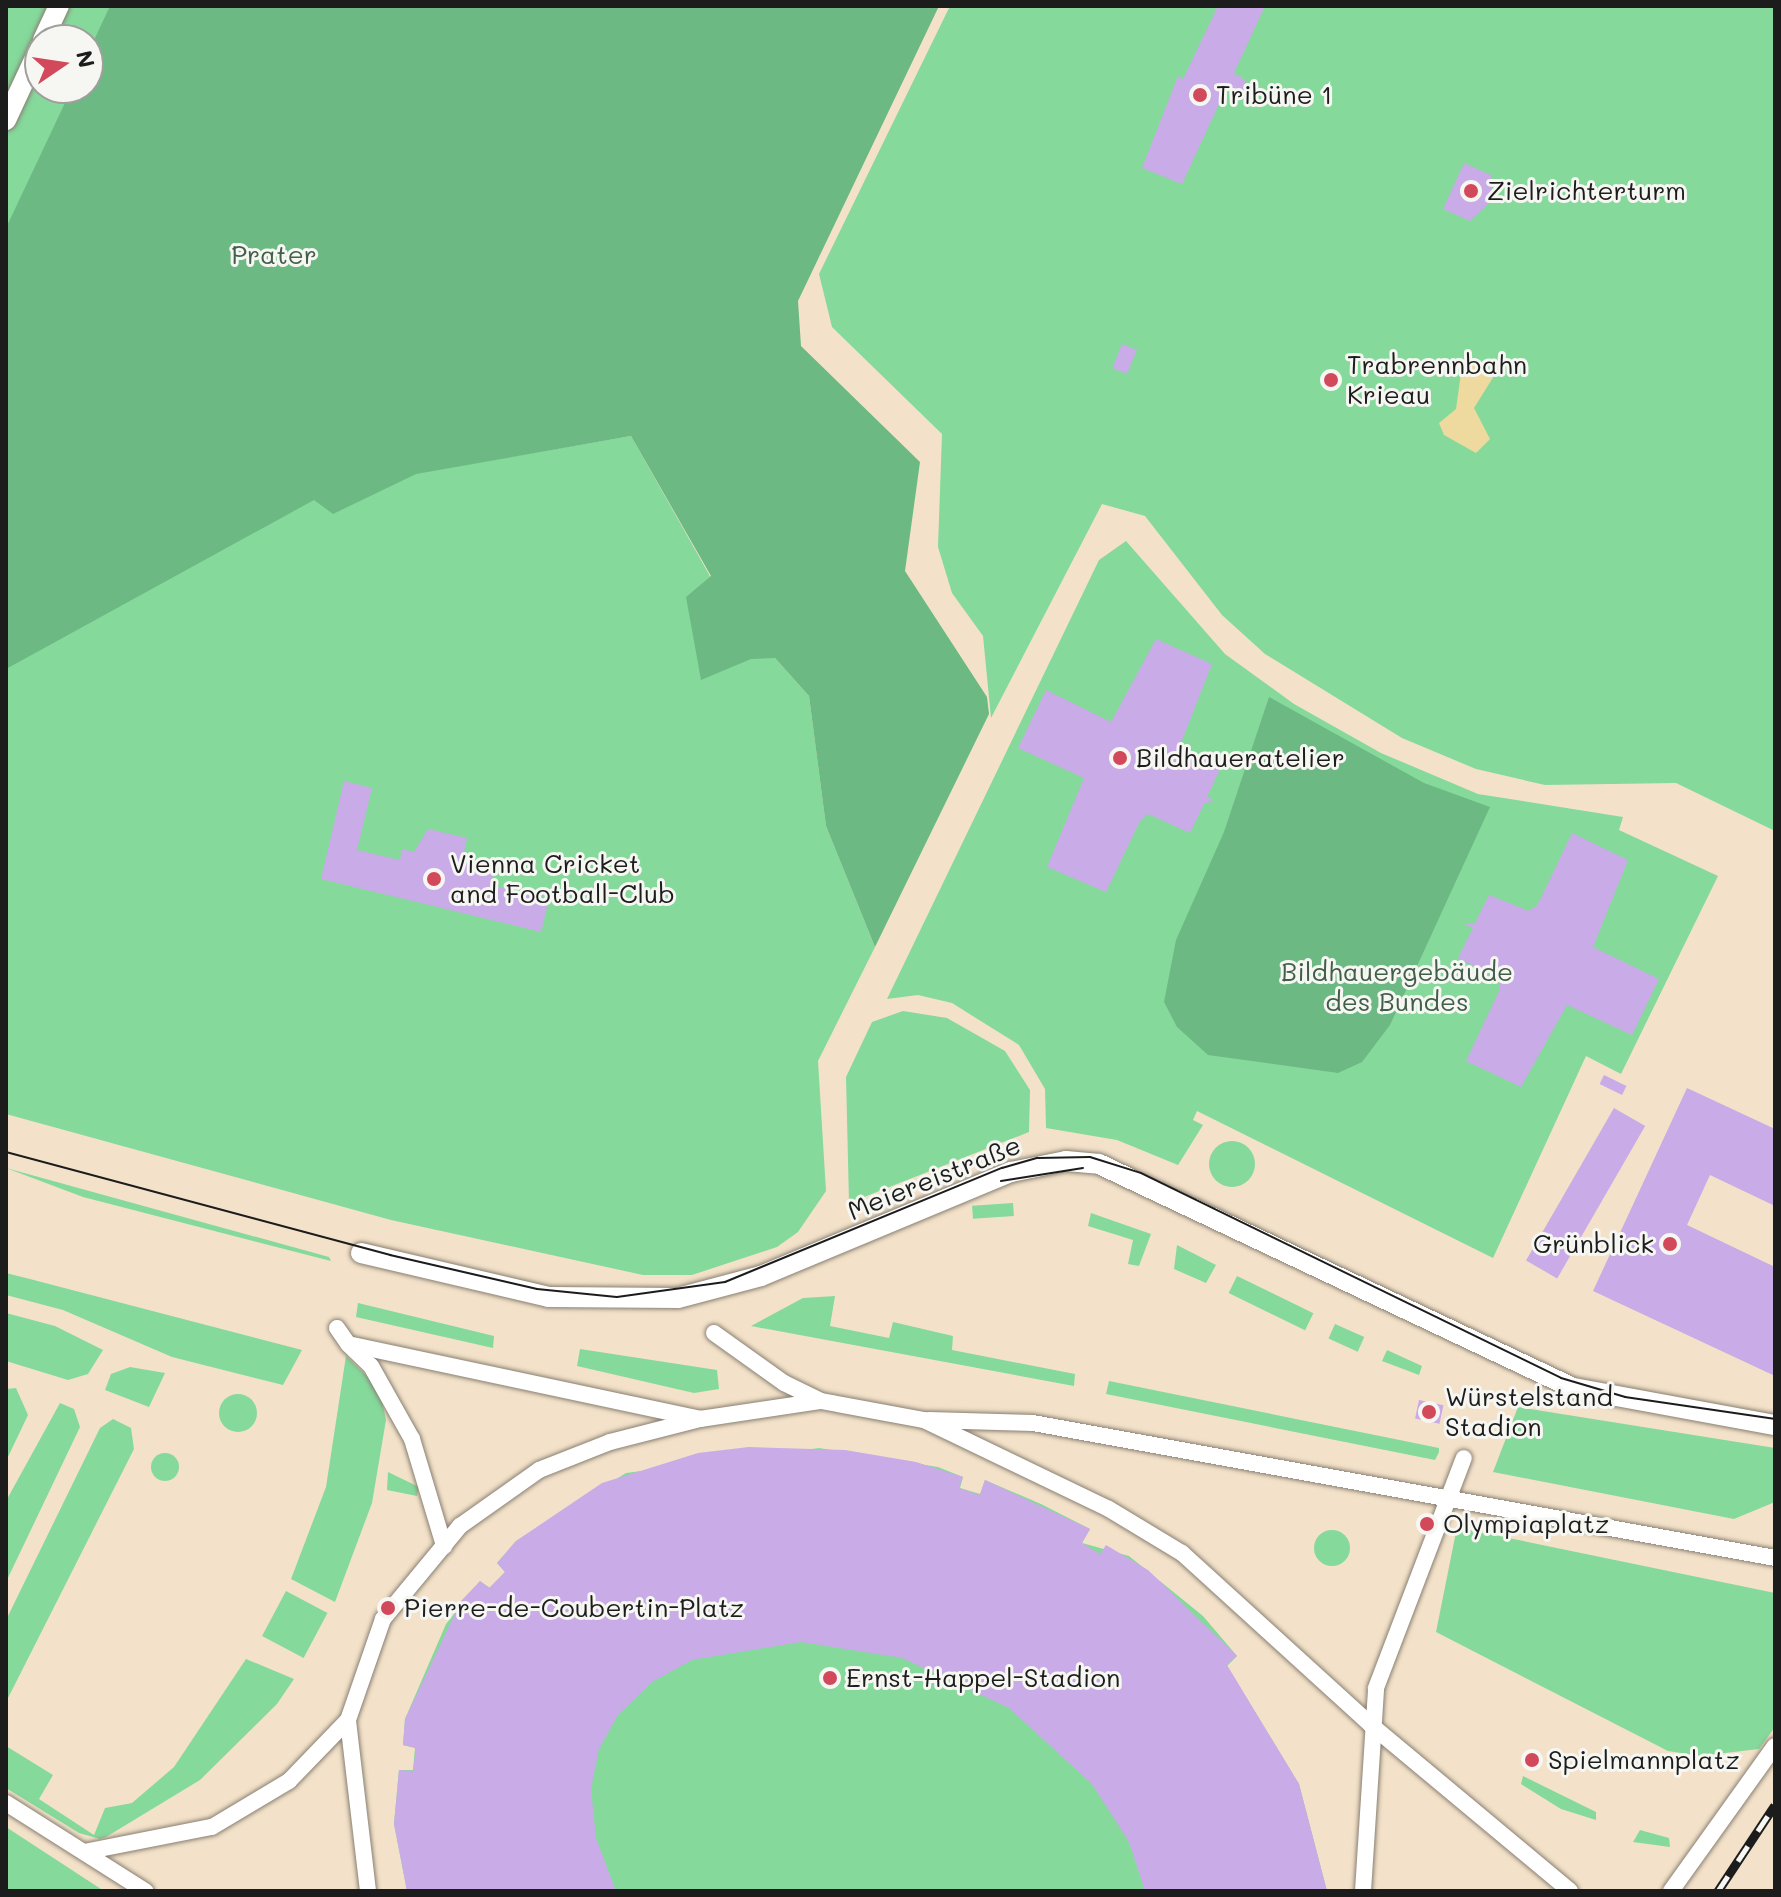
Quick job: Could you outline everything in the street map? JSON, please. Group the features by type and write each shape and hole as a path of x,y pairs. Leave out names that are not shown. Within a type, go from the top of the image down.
{"street":[{"path":"6,120 24,81"},
{"name":"Meiereistraße","path":"361,1253 548,1297 678,1298 761,1276 1011,1172 1053,1162 1099,1164 1573,1388 1775,1425"},
{"path":"337,1328 348,1344 371,1366 412,1439 444,1546"},
{"path":"714,1333 821,1401"},
{"path":"348,1344 700,1419"},
{"path":"84,1852 212,1827 289,1781 348,1720 383,1619 444,1546 539,1470 610,1442 700,1419 821,1401 924,1420 1033,1423 1451,1494 1775,1558"},
{"path":"924,1420 1109,1509 1182,1553 1371,1725 1570,1891"},
{"path":"1363,1891 1371,1725 1390,1646 1464,1458"},
{"path":"348,1720 368,1891"},
{"path":"1671,1891 1775,1746"},
{"path":"6,1803 145,1891"}],"green space":[{"path":"6,6 922,6 418,473 631,436 724,601 809,696 826,826 875,947 818,1061 826,1191 798,1232 777,1247 692,1275 643,1275 391,1220 6,1114"},
{"name":"Prater","path":"110,6 939,6 798,301 801,346 920,462 905,571 987,697 989,714 875,947 826,826 809,696 775,658 751,659 701,680 686,597 711,576 631,436 416,474 333,514 314,500 6,669 6,228 64,104 104,104 104,24 102,24"},
{"name":"Trabrennbahn Krieau","path":"950,6 1775,6 1775,831 1676,783 1545,785 1476,769 1402,738 1265,654 1222,615 1145,516 1102,504 991,718 983,636 952,593 938,547 942,434 832,327 819,274"},
{"name":"Bildhauergebäude des Bundes","path":"1126,541 1225,654 1294,704 1381,753 1478,794 1623,817 1619,830 1718,876 1621,1074 1586,1056 1493,1258 1197,1111 1193,1120 1203,1125 1178,1165 1117,1140 1046,1128 1045,1089 1019,1045 952,1003 918,995 887,999 1099,560"},
{"path":"1269,697 1424,783 1490,807 1390,1025 1362,1062 1338,1073 1208,1055 1177,1027 1164,1002 1176,940 1224,832"},
{"path":"903,1011 947,1018 1005,1051 1030,1090 1029,1132 849,1203 846,1077 872,1022"},
{"path":"1232,1141 1248,1148 1255,1164 1248,1180 1232,1187 1216,1180 1209,1164 1216,1148"},
{"path":"6,1168 329,1257 331,1261 83,1197"},
{"path":"1013,1203 1014,1216 973,1219 972,1206"},
{"path":"1091,1213 1151,1234 1139,1266 1128,1264 1133,1240 1088,1226"},
{"path":"1177,1245 1216,1265 1206,1283 1174,1269"},
{"path":"6,1273 302,1350 283,1385 172,1357 63,1310 6,1295"},
{"path":"1237,1276 1313,1313 1305,1330 1229,1293"},
{"path":"835,1296 830,1326 889,1338 893,1322 953,1336 952,1350 1075,1374 1074,1386 751,1326 803,1298"},
{"path":"358,1303 494,1336 493,1348 356,1317"},
{"path":"6,1313 55,1326 103,1350 88,1374 68,1380 6,1361"},
{"path":"1335,1324 1364,1337 1358,1352 1328,1339"},
{"path":"580,1349 717,1370 719,1389 694,1393 577,1366"},
{"path":"1387,1350 1422,1366 1419,1375 1382,1361"},
{"path":"346,1356 379,1388 386,1420 372,1503 335,1602 291,1579 326,1487"},
{"path":"130,1367 165,1373 149,1407 105,1390 111,1374"},
{"path":"1109,1381 1439,1448 1439,1452 1435,1460 1106,1394"},
{"path":"16,1388 28,1415 6,1461 6,1389"},
{"path":"238,1394 252,1399 257,1413 252,1427 238,1432 224,1427 219,1413 224,1399"},
{"path":"60,1403 74,1409 80,1427 6,1582 6,1501"},
{"path":"1518,1407 1775,1448 1775,1502 1734,1519 1493,1472"},
{"path":"113,1419 131,1428 134,1449 6,1702 6,1620 100,1428"},
{"name":"Ernst-Happel-Stadion","path":"819,1448 938,1467 963,1477 960,1488 980,1494 985,1480 1041,1504 1090,1529 1082,1543 1129,1556 1203,1616 1237,1656 1227,1666 1299,1784 1327,1891 407,1891 394,1824 399,1770 413,1770 415,1748 403,1745 405,1719 446,1624 480,1581 490,1588 505,1572 497,1563 516,1541 626,1473"},
{"path":"165,1453 175,1457 179,1467 175,1477 165,1481 155,1477 151,1467 155,1457"},
{"path":"388,1472 419,1487 417,1496 387,1490"},
{"path":"1465,1529 1775,1593 1775,1727 1759,1749 1700,1756 1668,1751 1436,1632 1456,1532"},
{"path":"1332,1530 1345,1535 1350,1548 1345,1561 1332,1566 1319,1561 1314,1548 1319,1535"},
{"path":"286,1591 327,1613 304,1658 262,1636"},
{"path":"246,1659 294,1679 277,1704 200,1780 106,1837 100,1839 79,1833 6,1788 6,1746 53,1775 39,1799 94,1835 105,1808 132,1803 174,1767"},
{"path":"1523,1776 1596,1812 1596,1820 1561,1809 1521,1784"},
{"path":"6,1827 104,1891 6,1891"},
{"path":"1640,1830 1669,1838 1670,1847 1633,1842"}],"sand":[{"path":"1472,361 1494,376 1474,408 1490,439 1476,453 1444,435 1439,423 1456,409 1461,373"}],"building":[{"name":"Tribüne 1","path":"1218,6 1265,6 1234,73 1245,80 1244,91 1225,91 1182,184 1142,168 1178,76 1183,79"},
{"name":"Zielrichterturm","path":"1464,163 1491,175 1491,201 1470,221 1443,209"},
{"path":"1122,344 1137,350 1127,374 1112,368"},
{"name":"Bildhaueratelier","path":"1156,639 1212,664 1179,748 1221,767 1207,797 1214,800 1204,804 1190,833 1148,814 1140,821 1106,892 1047,867 1084,778 1018,748 1046,690 1111,722"},
{"path":"344,781 372,788 357,850 400,860 402,849 414,852 428,829 467,838 462,862 494,870 491,885 549,899 541,932 321,879"},
{"path":"1572,833 1628,860 1593,947 1659,979 1632,1035 1567,1005 1521,1087 1466,1061 1500,989 1498,979 1458,958 1473,928 1464,924 1475,923 1489,895 1529,911 1538,904"},
{"path":"1604,1075 1626,1086 1622,1095 1600,1084"},
{"name":"Grünblick","path":"1687,1088 1775,1129 1775,1206 1710,1175 1687,1225 1775,1267 1775,1376 1593,1291"},
{"path":"1614,1108 1645,1126 1557,1278 1526,1260"},
{"name":"Würstelstand Stadion","path":"1419,1400 1443,1405 1440,1424 1415,1419"},
{"name":"Ernst-Happel-Stadion","path":"749,1447 845,1450 916,1462 963,1477 959,1488 980,1495 985,1480 1090,1529 1082,1543 1100,1554 1106,1545 1148,1570 1237,1656 1227,1665 1299,1784 1327,1891 1145,1891 1129,1842 1092,1784 1009,1708 902,1658 801,1642 692,1660 652,1682 618,1715 599,1749 591,1789 596,1838 616,1891 407,1891 394,1824 399,1770 413,1771 416,1748 403,1745 405,1719 461,1601 480,1581 489,1588 505,1572 497,1563 516,1541 602,1483 698,1453"}],"tram line":[{"path":"6,1152 390,1255 537,1289 617,1297 725,1282 1002,1168 1038,1158 1090,1157 1141,1173 1561,1378 1625,1397 1775,1419"},
{"path":"1001,1181 1083,1168"}],"railway":[{"path":"1718,1891 1775,1805"}],"place":[{"name":"Tribüne 1","path":"1200,95"},
{"name":"Zielrichterturm","path":"1471,191"},
{"name":"Trabrennbahn Krieau","path":"1331,380"},
{"name":"Bildhaueratelier","path":"1120,758"},
{"name":"Vienna Cricket and Football-Club","path":"434,879"},
{"name":"Grünblick","path":"1670,1244"},
{"name":"Würstelstand Stadion","path":"1429,1412"},
{"name":"Olympiaplatz","path":"1427,1524"},
{"name":"Pierre-de-Coubertin-Platz","path":"388,1608"},
{"name":"Ernst-Happel-Stadion","path":"830,1678"},
{"name":"Spielmannplatz","path":"1532,1760"}]}
